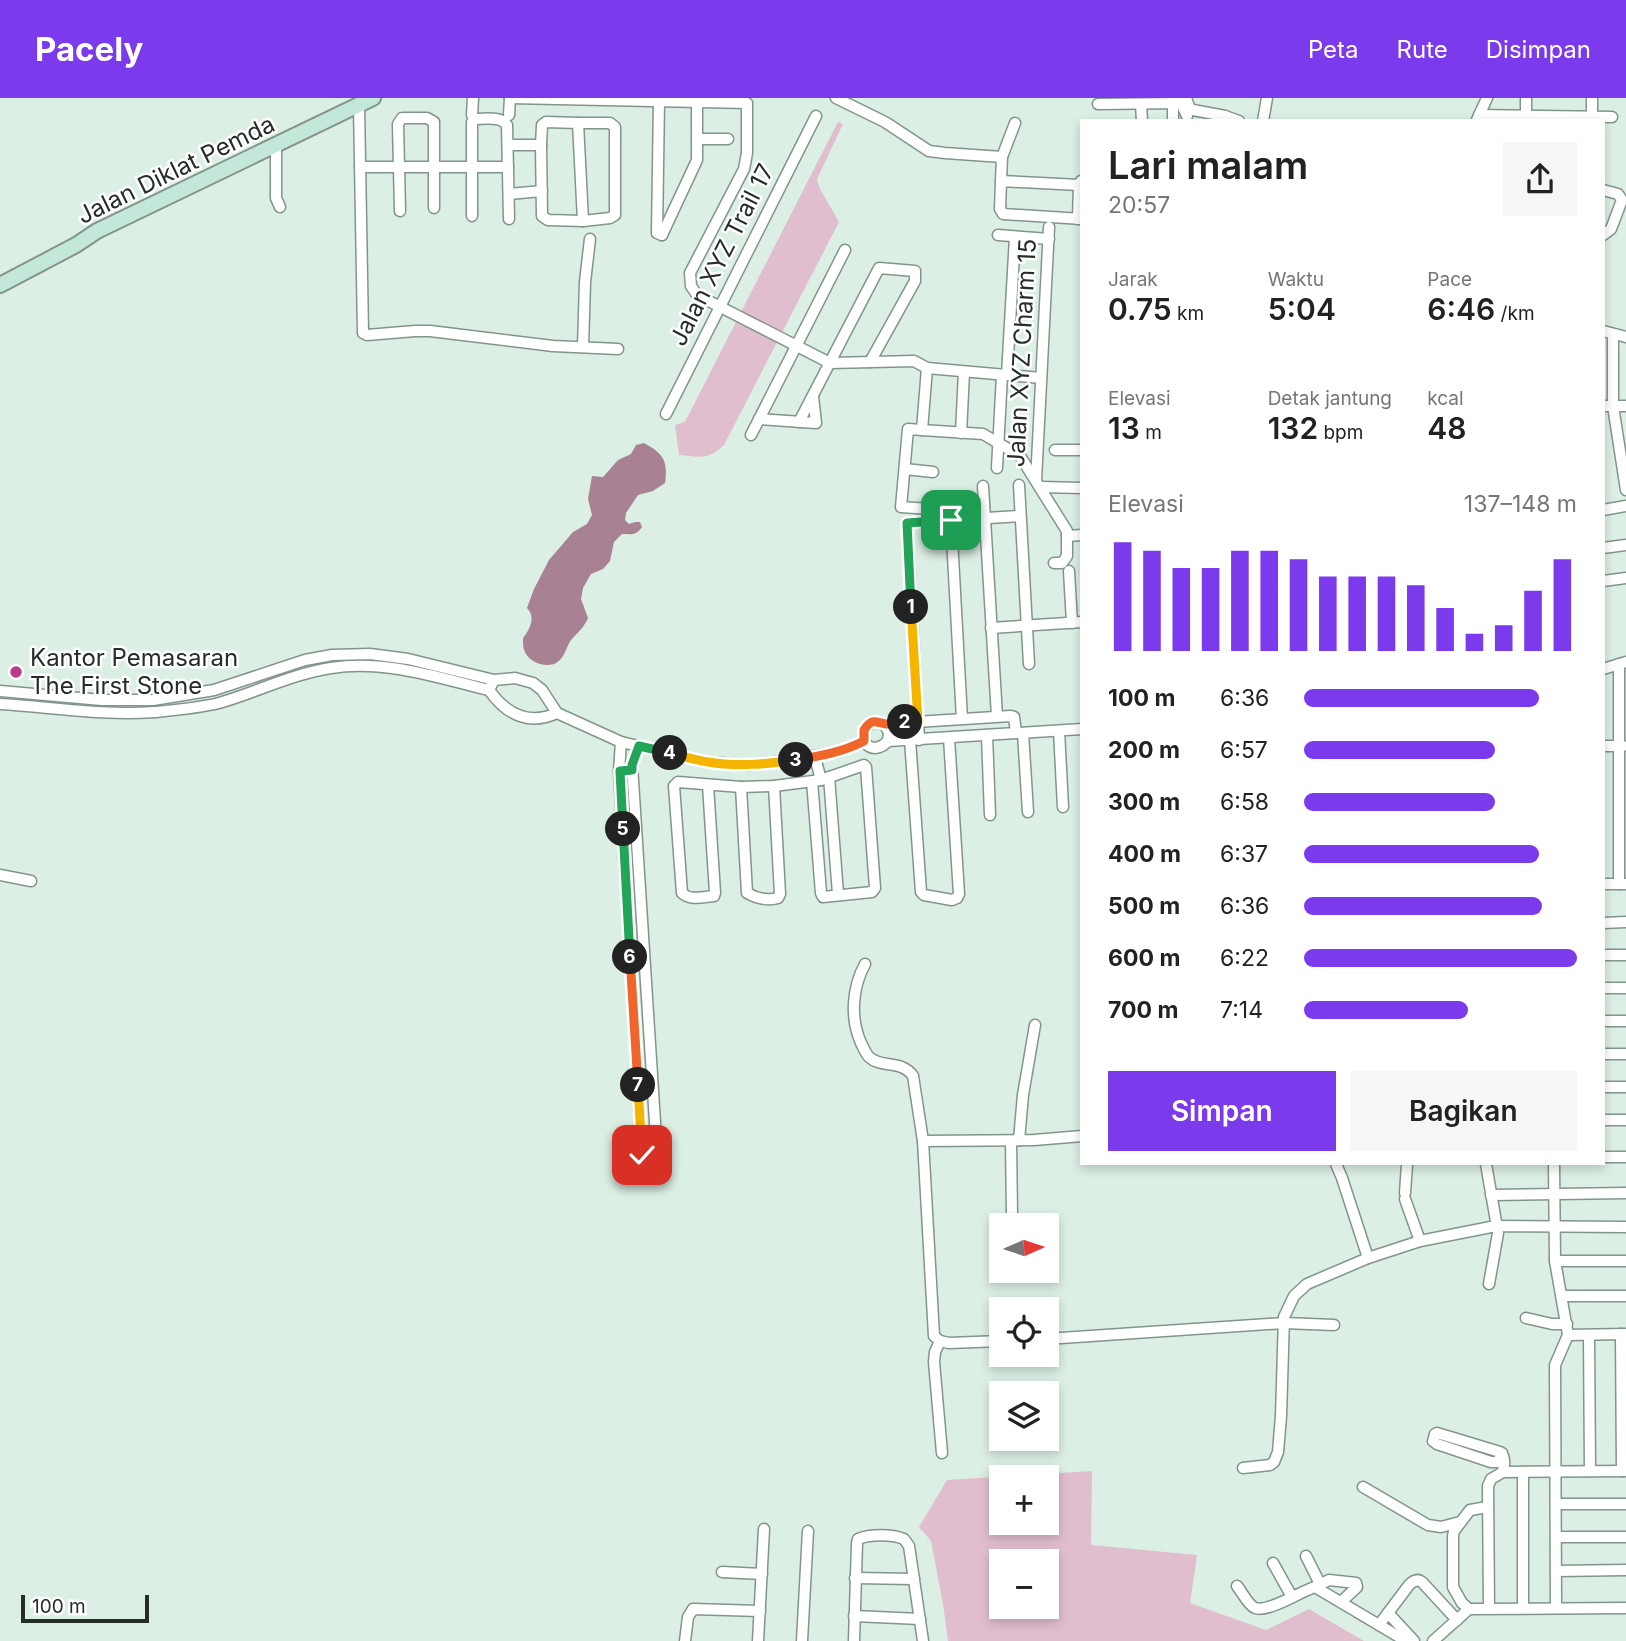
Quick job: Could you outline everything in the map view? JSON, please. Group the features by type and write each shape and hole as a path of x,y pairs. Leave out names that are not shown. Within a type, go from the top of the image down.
{"street":[{"path":"472,115 473,98"},
{"path":"509,115 510,98 748,101 744,169 690,273 691,286 697,295 830,363 914,361 927,368 1041,378"},
{"path":"836,98 885,122 929,150 1002,157"},
{"path":"1186,98 1190,109 1225,118"},
{"path":"1264,119 1267,98"},
{"path":"1488,98 1478,118 1612,117"},
{"path":"1526,98 1526,116"},
{"path":"1592,98 1592,118"},
{"path":"366,101 362,166 363,333 367,335 430,331 554,346 618,349"},
{"name":"Jalan Diklat Pemda","path":"0,285 97,231 366,101"},
{"path":"659,101 657,233 662,234 697,160 697,102"},
{"path":"1173,103 1173,119 1211,114"},
{"path":"1098,104 1181,103 1187,116"},
{"path":"1141,104 1142,119"},
{"name":"Jalan XYZ Trail 17","path":"666,414 816,116"},
{"path":"400,211 398,121 402,118 427,118 434,122 433,208"},
{"path":"472,216 471,124 473,120 503,120 507,125 509,219"},
{"path":"544,123 578,123 610,123 615,127 615,215 583,221 545,219 541,212 541,145 544,123"},
{"path":"578,123 583,221"},
{"path":"1001,181 1080,183 1080,219 1003,214 1000,209 1001,181 1002,157 1015,124"},
{"path":"697,139 728,139"},
{"path":"508,145 541,145"},
{"path":"276,146 276,198 280,207"},
{"path":"362,166 508,167"},
{"path":"509,194 542,191"},
{"path":"1605,191 1618,194 1622,200 1611,229 1605,234"},
{"name":"Jalan XYZ Charm 15","path":"1038,484 1049,227"},
{"path":"998,235 1049,239"},
{"path":"997,468 1015,237"},
{"path":"583,347 585,282 590,239"},
{"path":"751,435 845,250"},
{"path":"799,422 879,268 915,271 915,281 870,362"},
{"path":"1626,337 1608,333 1613,374 1608,406 1622,438 1626,490"},
{"path":"922,430 927,368"},
{"path":"961,433 964,372"},
{"path":"1613,374 1626,374"},
{"path":"759,419 816,423 813,395"},
{"path":"1608,406 1626,406"},
{"path":"930,509 901,507 908,429 983,434 1020,456 1067,531 1067,556 1062,563 1054,564"},
{"path":"1055,450 1080,450"},
{"path":"905,470 933,472"},
{"path":"1038,484 1080,488"},
{"path":"1019,485 1028,664"},
{"path":"983,486 996,716"},
{"path":"1605,511 1626,508"},
{"path":"949,737 959,894 952,900 925,896 921,892 915,740 918,722 906,524 1020,516"},
{"path":"951,520 962,719"},
{"path":"1067,536 1080,535"},
{"path":"1605,548 1626,545"},
{"path":"991,628 1077,623 1069,571"},
{"path":"1605,581 1626,578"},
{"path":"0,691 102,700 153,700 214,690 304,660 332,655 370,654 408,659 494,680 515,678 533,683 542,690 557,713 621,741 708,762 737,765 815,757 844,750 864,741"},
{"path":"1605,668 1623,663 1622,884"},
{"path":"0,704 102,713 153,712 216,704 307,673 334,667 368,665 406,670 489,690 498,702 515,714 527,718 541,718 557,713"},
{"path":"489,690 494,680"},
{"path":"884,724 889,732 888,741 876,748 869,746 864,741 863,732 867,725 876,721 884,724 1014,716 1019,733 1028,811"},
{"path":"888,741 1080,729"},
{"path":"1059,731 1063,807"},
{"path":"987,735 990,815"},
{"path":"621,741 620,771 642,1155 657,1153 632,770 639,746"},
{"path":"1605,746 1623,746"},
{"path":"815,757 821,780 838,894"},
{"path":"708,785 715,893 714,896 686,897 682,893 674,786 678,782 741,787 774,786 821,780 862,765 866,766 873,892 823,897 821,893 821,780"},
{"path":"620,771 632,770"},
{"path":"741,787 747,893 759,898 774,899 780,894 774,786"},
{"path":"0,875 31,881"},
{"path":"1605,923 1626,922"},
{"path":"1605,955 1626,955"},
{"path":"865,964 860,972 854,997 857,1032 869,1058 908,1069 913,1076 923,1141 934,1336 948,1343 989,1341"},
{"path":"1605,988 1626,988"},
{"path":"1605,1021 1626,1021"},
{"path":"1012,1213 1015,1140 1035,1025"},
{"path":"1605,1054 1626,1054"},
{"path":"1605,1087 1626,1087"},
{"path":"1605,1120 1626,1120"},
{"path":"923,1141 1045,1140 1080,1136"},
{"path":"1605,1157 1626,1157"},
{"path":"1336,1165 1368,1258"},
{"path":"1407,1165 1405,1196 1420,1241"},
{"path":"1486,1165 1497,1237 1489,1284"},
{"path":"1554,1165 1555,1261 1567,1330 1555,1365 1556,1608"},
{"path":"1491,1195 1626,1193"},
{"path":"1243,1468 1270,1465 1278,1452 1284,1317 1294,1296 1307,1284 1368,1258 1420,1241 1496,1226 1626,1227"},
{"path":"1555,1261 1626,1261"},
{"path":"1562,1296 1626,1296"},
{"path":"1489,1608 1488,1482 1503,1472 1624,1471 1624,1334 1589,1335 1525,1318"},
{"path":"1059,1338 1284,1323 1334,1325"},
{"path":"1589,1335 1590,1471"},
{"path":"940,1341 934,1362 942,1453"},
{"path":"1502,1453 1496,1462 1437,1444 1433,1441 1434,1436 1437,1433 1502,1453 1503,1472"},
{"path":"1466,1454 1470,1442"},
{"path":"1523,1472 1523,1608"},
{"path":"1363,1487 1428,1525 1441,1527 1460,1522"},
{"path":"1556,1504 1626,1504"},
{"path":"1469,1609 1462,1603 1453,1587 1453,1536 1470,1510 1488,1507"},
{"path":"758,1641 764,1529"},
{"path":"802,1641 808,1531"},
{"path":"854,1641 856,1546 858,1539 864,1536 892,1536 904,1539 909,1546 923,1641"},
{"path":"1556,1537 1626,1537"},
{"path":"1306,1556 1317,1586 1406,1641"},
{"path":"1273,1563 1292,1597"},
{"path":"1556,1570 1626,1570"},
{"path":"722,1572 762,1574"},
{"path":"855,1578 914,1579"},
{"path":"1237,1586 1257,1609 1272,1608 1329,1580 1356,1583 1357,1587 1342,1602"},
{"path":"1379,1625 1409,1585 1420,1580 1457,1620"},
{"path":"1433,1641 1469,1609 1626,1608"},
{"path":"685,1641 688,1617 693,1609 760,1611"},
{"path":"1388,1613 1414,1641"},
{"path":"854,1616 920,1619"}],"shaded area":[{"path":"838,122 843,124 817,179 839,222 724,445 708,455 679,455 675,425 685,422"},
{"path":"644,443 663,459 666,469 665,483 653,491 638,495 626,513 625,520 629,524 640,522 642,527 635,533 622,534 614,542 610,561 603,569 591,574 583,588 581,599 588,618 561,658 552,664 535,662 526,654 523,640 531,623 527,608 534,589 549,560 573,532 587,524 592,515 588,499 592,476 603,477 618,460 631,454 636,445"},
{"path":"1092,1471 1091,1545 1197,1555 1190,1603 1266,1630 1309,1609 1364,1641 948,1641 931,1541 919,1527 947,1480 989,1477 989,1535 1059,1535 1059,1473"}],"place":[{"name":"Kantor Pemasaran The First Stone","path":"16,672"}],"route":[{"path":"642,1155 620,771 632,770 639,746 708,762 749,765 837,752 864,741 864,730 871,722 918,722 906,524 951,520"}]}
